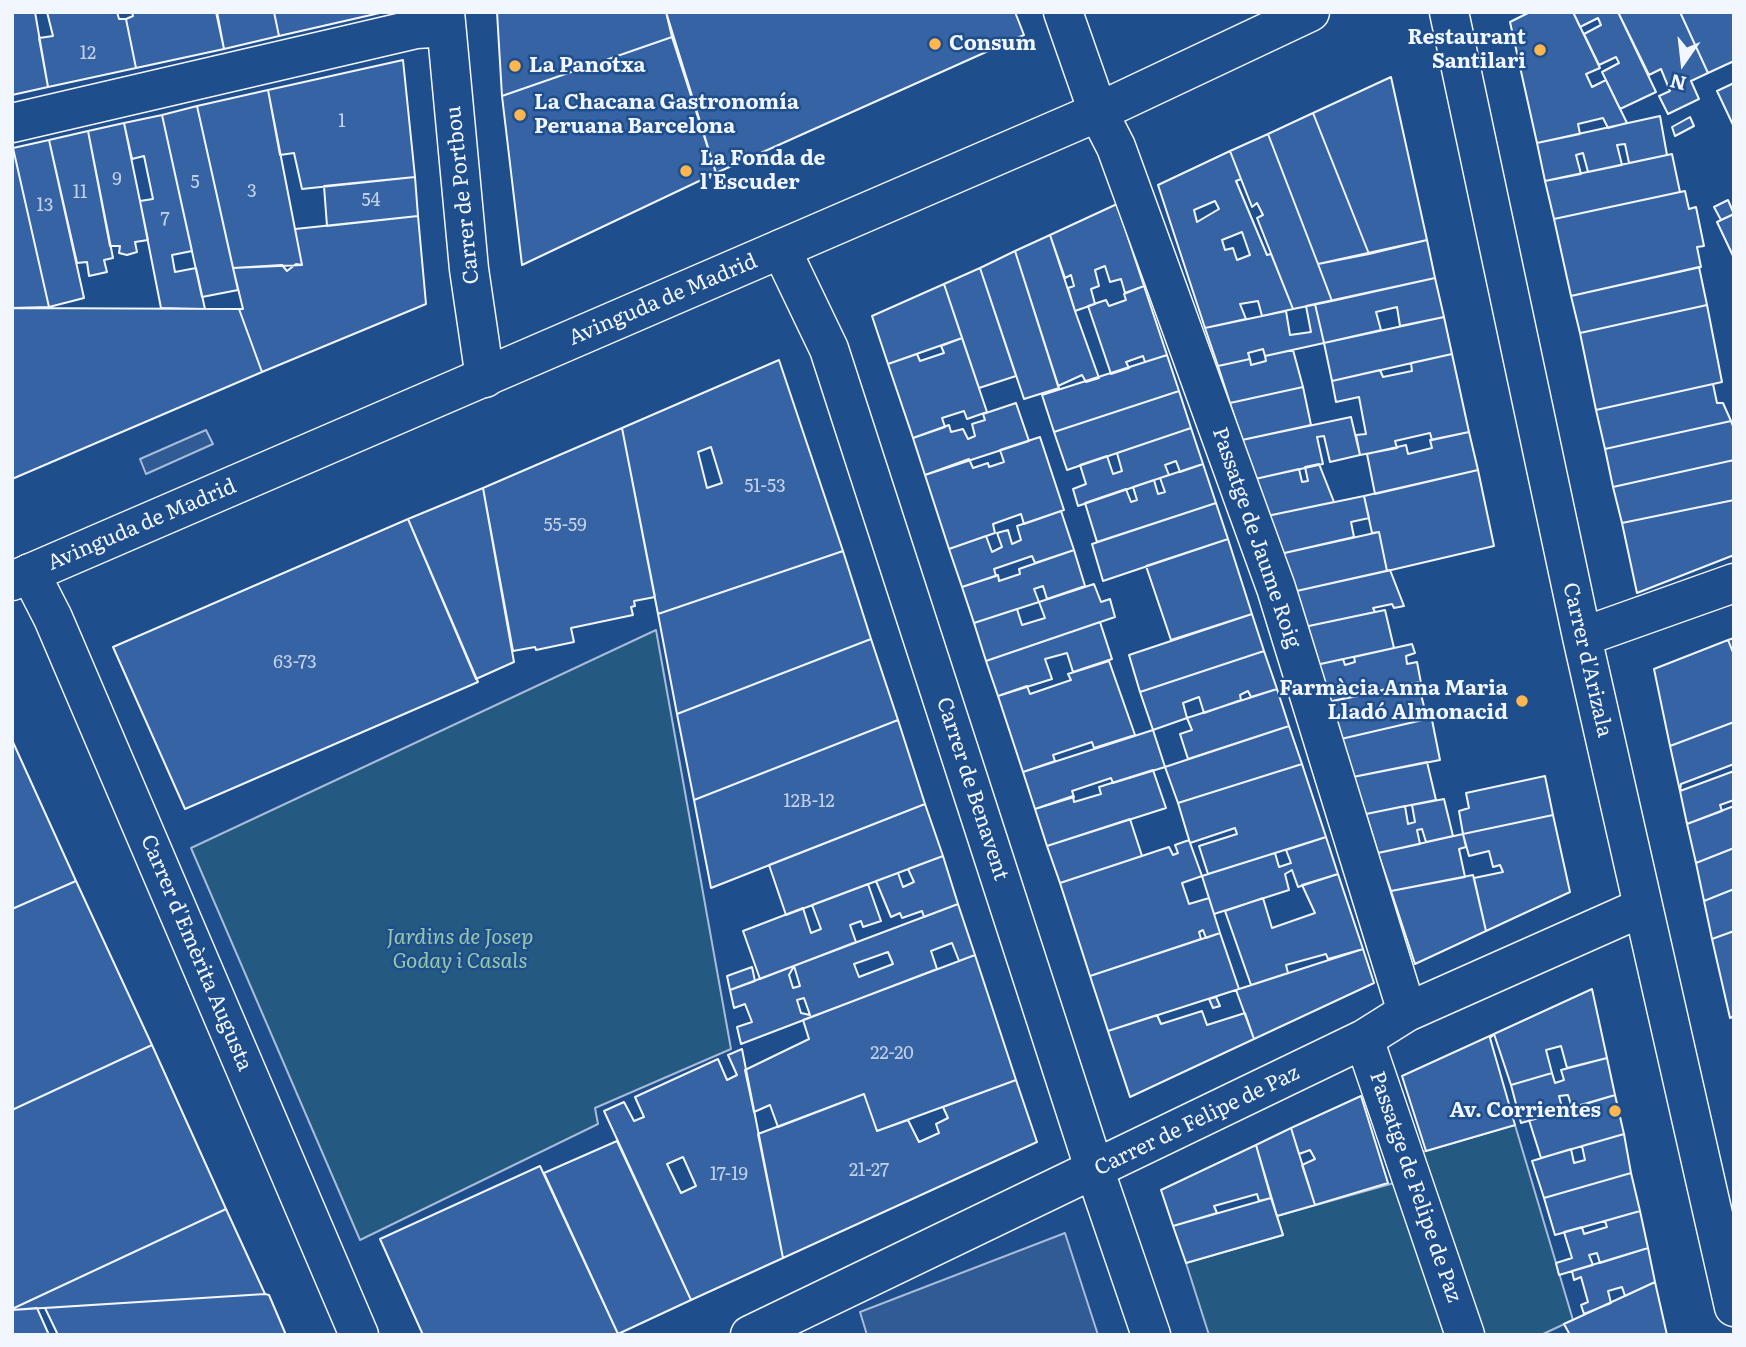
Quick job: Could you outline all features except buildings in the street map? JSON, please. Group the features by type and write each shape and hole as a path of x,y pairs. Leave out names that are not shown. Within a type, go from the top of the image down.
{"street":[{"name":"Passatge de Jaume Roig","path":"1063,12 1098,112 1116,147 1276,588 1407,1012"},
{"name":"Avinguda de Madrid","path":"21,577 1098,112 1310,12"},
{"name":"Carrer d'Arizala","path":"1449,12 1582,637 1643,907 1719,1177 1734,1307"},
{"path":"12,123 446,20"},
{"name":"Carrer de Portbou","path":"446,20 469,269 485,378"},
{"name":"Carrer de Benavent","path":"781,249 829,349 1095,1171 1151,1335"},
{"name":"Carrer d'Emèrita Augusta","path":"21,577 53,618 359,1335"},
{"path":"1582,637 1734,583"},
{"name":"Carrer de Felipe de Paz","path":"750,1335 1364,1040 1407,1012 1643,907"},
{"name":"Passatge de Felipe de Paz","path":"1364,1040 1465,1335"}],"green space":[{"name":"Jardins de Josep Goday i Casals","path":"656,630 731,1049 595,1108 598,1124 360,1240 191,848"},
{"path":"1515,1125 1573,1320 1541,1335 1477,1335 1412,1155"},
{"path":"1401,1181 1452,1335 1209,1335 1186,1263 1283,1235 1277,1216"}],"shaded area":[{"path":"206,430 213,444 146,474 140,459"},
{"path":"1065,1233 1098,1335 867,1335 860,1312"}],"place":[{"name":"Consum","path":"935,44"},
{"name":"Restaurant Santilari","path":"1540,50"},
{"name":"La Panotxa","path":"515,66"},
{"name":"La Chacana Gastronomía Peruana Barcelona","path":"520,115"},
{"name":"La Fonda de l'Escuder","path":"686,171"},
{"name":"Farmàcia Anna Maria Lladó Almonacid","path":"1522,701"},
{"name":"Av. Corrientes","path":"1615,1111"}]}
